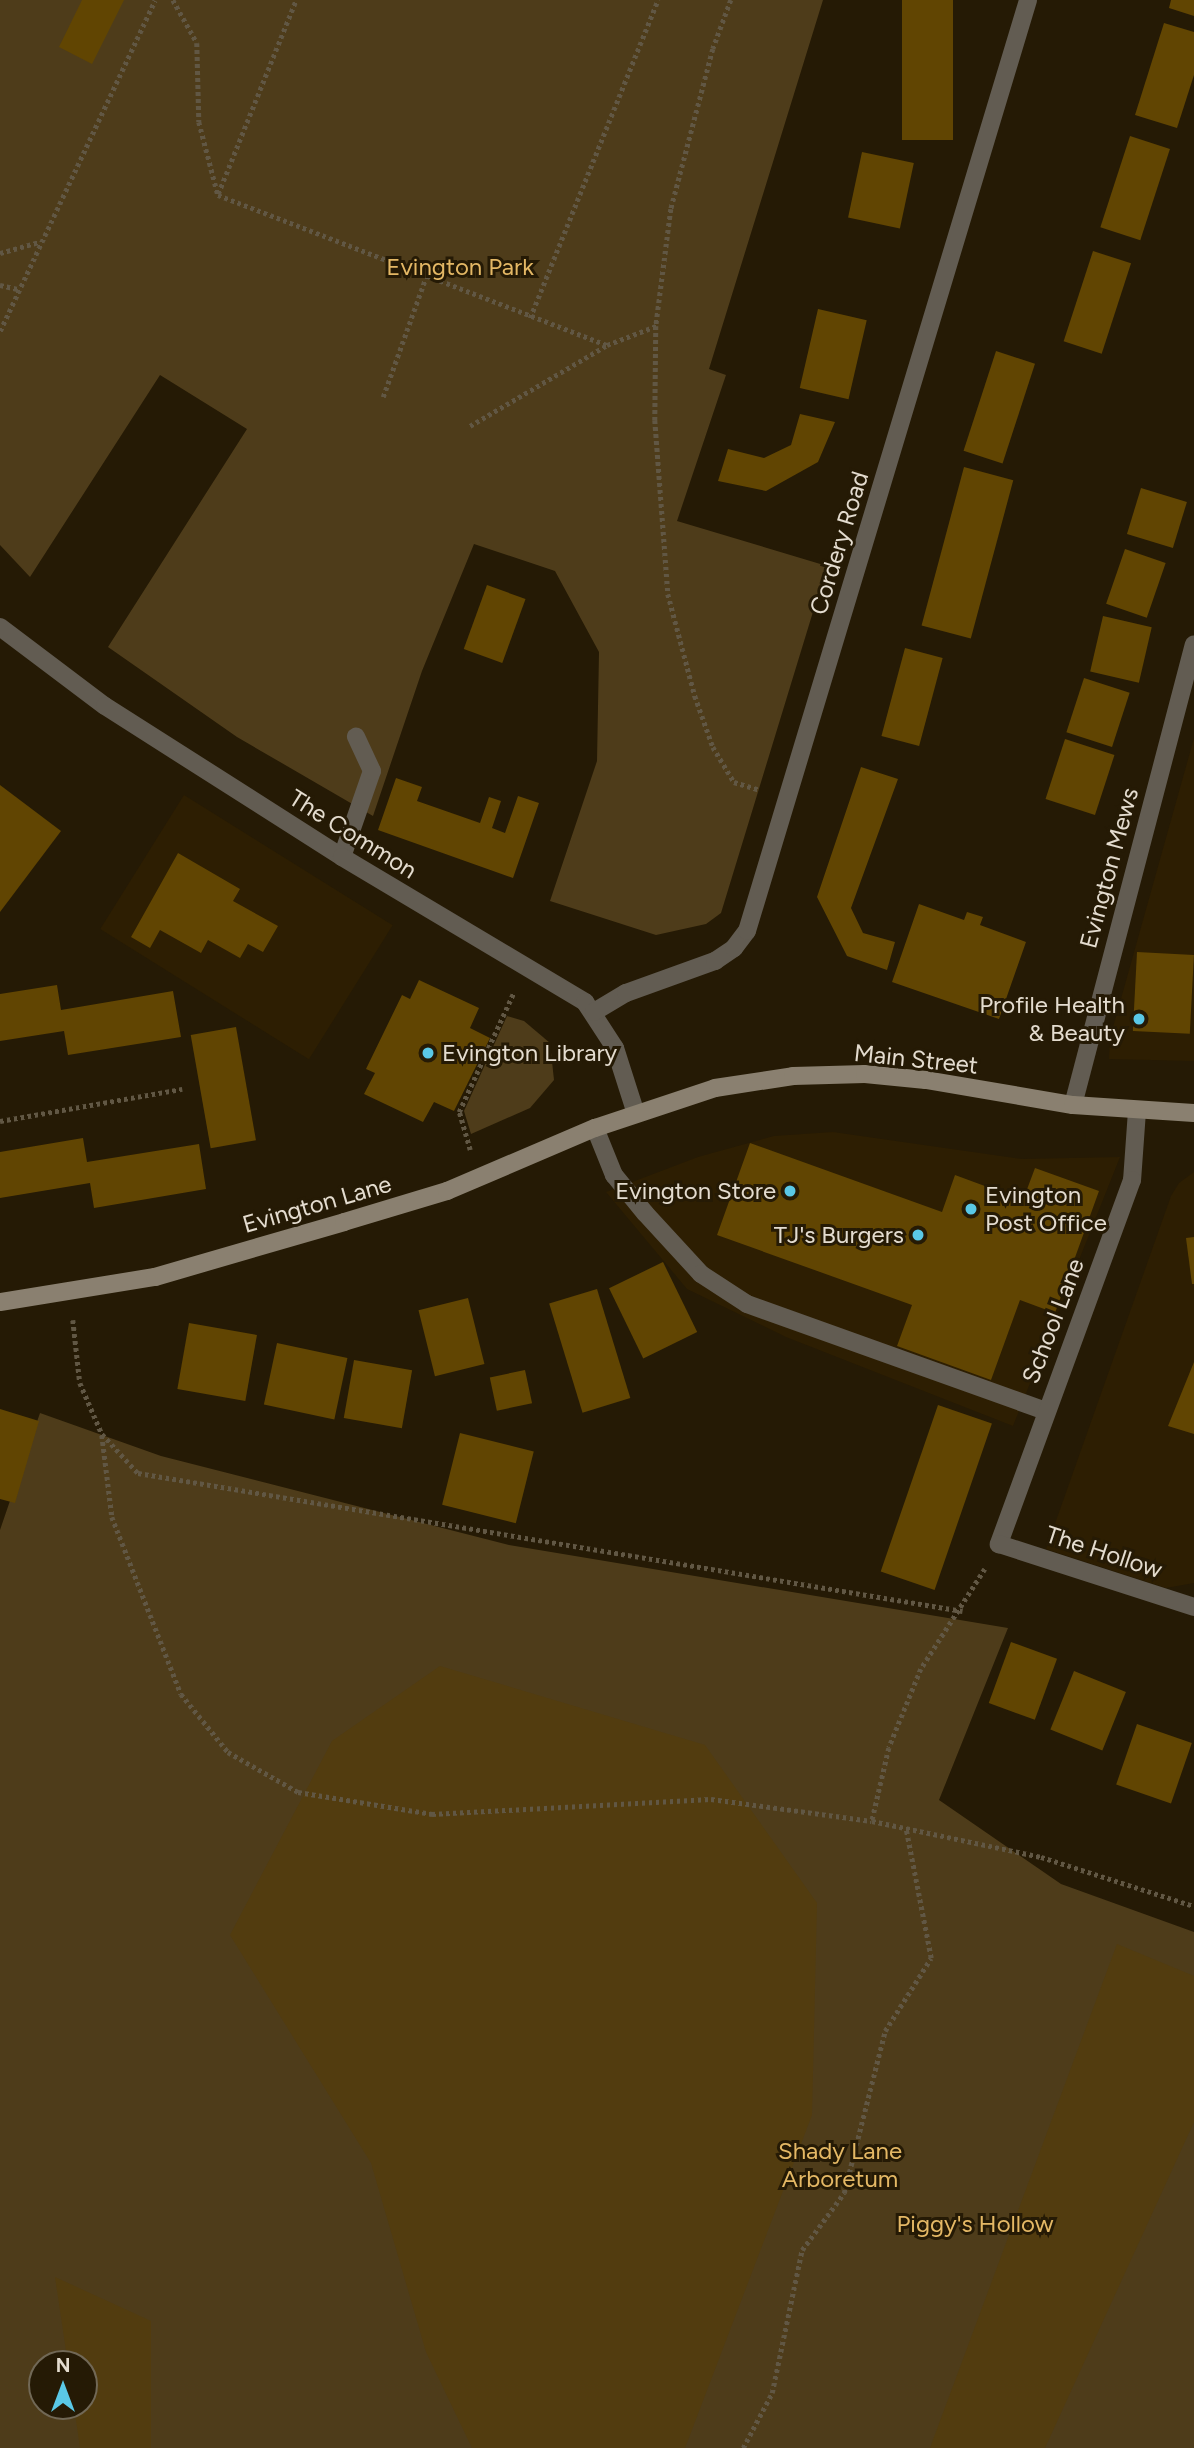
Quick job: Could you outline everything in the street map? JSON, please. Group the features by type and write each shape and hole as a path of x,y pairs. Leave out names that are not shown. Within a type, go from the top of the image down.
{"main road":[{"name":"Main Street","path":"636,1114 715,1088 793,1076 865,1074 926,1080 1073,1105 1194,1113"},
{"name":"Evington Lane","path":"0,1302 155,1277 479,1178 595,1128 636,1114"}],"street":[{"name":"Cordery Road","path":"594,1012 626,993 715,961 734,948 747,931 1028,0"},
{"name":"The Common","path":"0,627 105,706 342,857 559,982 594,1012 615,1048 636,1114"},
{"name":"Evington Mews","path":"1073,1105 1194,645"},
{"path":"342,857 372,771 356,737"},
{"name":"School Lane","path":"999,1544 1132,1180 1137,1111"},
{"path":"595,1128 614,1175 645,1213 701,1275 747,1304 1046,1411"},
{"name":"The Hollow","path":"999,1544 1194,1607"}],"path":[{"path":"0,331 155,0"},
{"path":"173,0 197,43 199,122 205,159 218,195 530,318 607,345"},
{"path":"218,195 296,0"},
{"path":"530,318 658,0"},
{"path":"731,0 713,49 671,209 656,326 655,419 662,545 668,594 695,696 713,747 734,782 787,798"},
{"path":"0,253 40,242"},
{"path":"383,397 426,277"},
{"path":"0,285 18,289"},
{"path":"470,426 607,345 656,326"},
{"path":"479,1178 459,1112 527,965"},
{"path":"0,1121 182,1089"},
{"path":"69,1292 80,1383 102,1434 112,1517 181,1694 228,1752 298,1792 432,1814 711,1799 872,1821 1041,1857 1194,1906"},
{"path":"102,1434 138,1473 963,1611"},
{"path":"872,1821 889,1748 921,1669 963,1611 999,1544"},
{"path":"743,2448 772,2393 802,2250 844,2193 885,2031 930,1958 906,1829"}],"shaded area":[{"path":"1194,738 1194,1061 1109,1059 1110,1038"},
{"path":"184,795 393,925 309,1059 100,929"},
{"path":"833,1132 1022,1159 1120,1157 1013,1426 786,1337 687,1289 606,1192 698,1157 774,1136"},
{"path":"1194,1172 1194,1583 1166,1588 1046,1549 1171,1196 1179,1183"},
{"path":"440,1666 705,1745 817,1903 812,2115 685,2448 472,2448 426,2352 371,2163 230,1935 332,1741"},
{"path":"1117,1944 1194,1976 1194,2122 1045,2448 930,2448"},
{"path":"55,2277 151,2321 151,2448 80,2448 76,2420 98,2420 98,2350 66,2350"}],"green space":[{"name":"Evington Park","path":"0,0 823,0 709,369 726,375 677,521 827,566 721,913 706,924 656,935 550,901 597,761 599,652 555,571 474,544 422,671 373,816 237,737 108,647 247,429 160,375 30,577 0,545"},
{"path":"507,1016 524,1021 550,1043 554,1080 530,1108 471,1134 464,1111"},
{"path":"40,1413 161,1456 509,1545 1008,1628 939,1800 1061,1884 1194,1932 1194,2448 0,2448 0,1530"}],"building":[{"path":"82,0 124,0 92,64 59,47"},
{"path":"902,0 953,0 953,140 902,140"},
{"path":"1171,0 1194,0 1194,16 1169,8"},
{"path":"1164,23 1194,32 1194,75 1177,128 1135,115"},
{"path":"1130,136 1170,149 1140,240 1100,227"},
{"path":"862,152 914,163 900,229 848,218"},
{"path":"1093,251 1131,263 1102,354 1064,341"},
{"path":"818,309 867,320 848,399 800,388"},
{"path":"996,351 1035,364 1003,464 964,451"},
{"path":"800,414 835,422 818,462 766,491 718,481 728,449 764,458 791,445"},
{"path":"964,467 1013,480 971,639 922,625"},
{"path":"1141,488 1187,502 1173,548 1127,534"},
{"path":"1125,549 1166,563 1147,618 1106,604"},
{"path":"487,585 526,599 502,663 464,649"},
{"path":"1103,616 1152,627 1139,683 1090,672"},
{"path":"905,648 943,658 919,746 881,736"},
{"path":"1084,678 1130,693 1112,747 1066,732"},
{"path":"1065,739 1114,755 1095,815 1046,799"},
{"path":"861,767 898,779 851,908 863,933 895,942 887,970 847,956 817,897"},
{"path":"396,778 422,787 417,801 480,823 489,797 501,801 492,828 505,833 518,796 539,803 513,878 378,830"},
{"path":"0,785 61,831 0,912"},
{"path":"178,853 240,889 233,901 278,926 263,952 248,944 240,958 208,940 201,953 160,930 150,948 131,937"},
{"path":"919,904 964,920 967,912 983,917 980,925 1026,942 999,1019 892,982"},
{"path":"1137,952 1194,955 1190,1034 1133,1031"},
{"name":"Evington Library","path":"419,980 479,1008 470,1028 490,1038 454,1111 434,1102 423,1122 364,1094 375,1073 366,1069 402,995 410,999"},
{"path":"57,985 61,1010 173,991 181,1037 68,1055 64,1031 0,1041 0,994"},
{"path":"236,1027 256,1140 211,1148 191,1035"},
{"path":"83,1138 87,1162 199,1144 206,1189 94,1208 90,1183 0,1198 0,1152"},
{"path":"750,1143 942,1212 955,1175 1023,1200 1035,1168 1099,1191 1055,1313 1020,1300 991,1380 897,1346 912,1305 717,1235"},
{"path":"1194,1237 1194,1284 1192,1284 1186,1238"},
{"path":"663,1262 697,1332 643,1358 609,1288"},
{"path":"597,1289 630,1398 583,1413 549,1304"},
{"path":"468,1298 484,1364 435,1376 419,1310"},
{"path":"189,1323 257,1335 245,1401 177,1389"},
{"path":"277,1343 347,1358 334,1420 264,1405"},
{"path":"354,1360 412,1370 402,1428 344,1418"},
{"path":"1194,1362 1194,1434 1168,1426"},
{"path":"525,1370 532,1403 497,1411 490,1377"},
{"path":"938,1405 992,1424 935,1590 881,1571"},
{"path":"0,1409 39,1421 15,1503 0,1499"},
{"path":"460,1433 534,1451 516,1523 442,1505"},
{"path":"1011,1642 1057,1659 1035,1720 989,1703"},
{"path":"1074,1671 1126,1692 1102,1750 1050,1729"},
{"path":"1137,1724 1192,1743 1171,1803 1116,1785"}],"place":[{"name":"Profile Health & Beauty","path":"1139,1019"},
{"name":"Evington Library","path":"428,1053"},
{"name":"Evington Store","path":"790,1191"},
{"name":"Evington Post Office","path":"971,1209"},
{"name":"TJ's Burgers","path":"918,1235"}],"park label":[{"name":"Shady Lane Arboretum","path":"840,2165"},
{"name":"Piggy's Hollow","path":"975,2224"}]}
